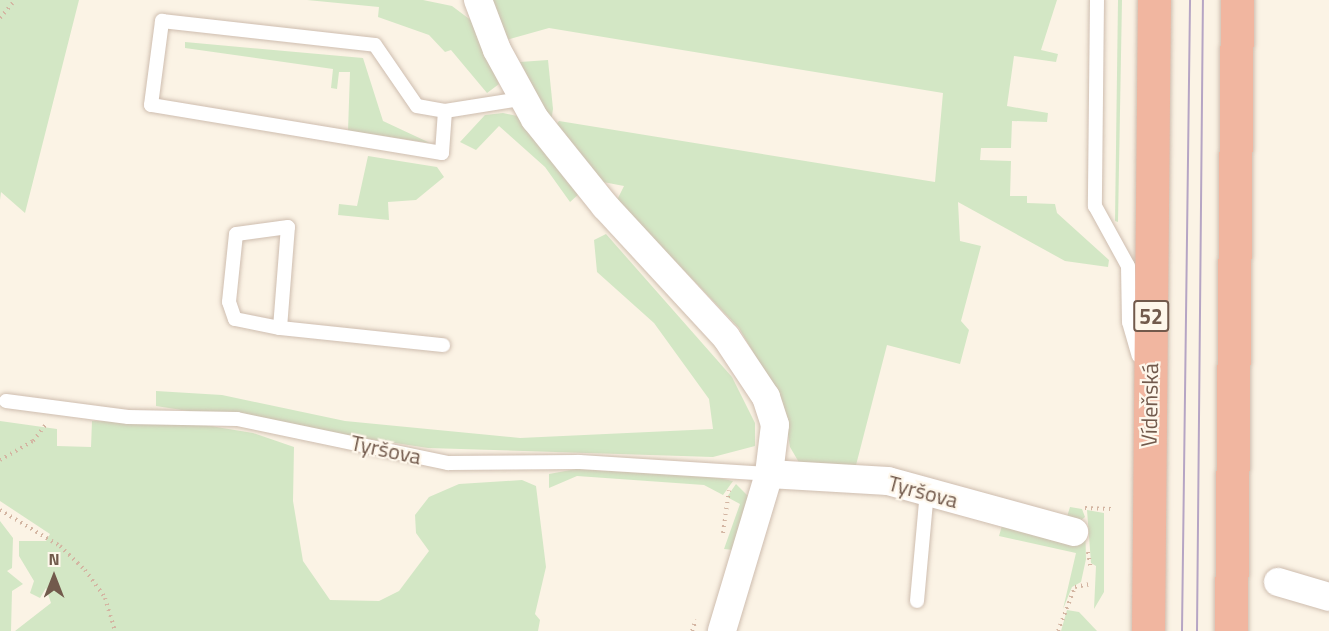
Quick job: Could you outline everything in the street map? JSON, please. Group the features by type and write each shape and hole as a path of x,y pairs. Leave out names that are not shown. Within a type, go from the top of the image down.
{"highway":[{"name":"Vídeňská","path":"1148,631 1154,0"},
{"path":"1230,631 1236,0"}],"street":[{"path":"478,0 521,99 605,206 752,369 775,425 769,474 722,631"},
{"name":"Tyršova","path":"769,474 862,477 927,492 1081,520"},
{"path":"1278,582 1329,597"}],"lane":[{"path":"1097,0 1095,206 1128,266 1129,322 1150,393"},
{"path":"445,111 442,153 151,105 162,21 375,45 417,106 445,111 521,99"},
{"path":"280,328 288,227 236,234 229,302 235,319 280,328 443,345"},
{"name":"Tyršova","path":"6,401 128,417 237,419 448,463 579,462 769,474"},
{"path":"917,601 927,492"}],"path":[{"path":"0,18 15,0"},
{"path":"0,460 33,441 58,408"},
{"path":"722,541 725,497 740,471"},
{"path":"1081,520 1111,509"},
{"path":"0,510 60,546 85,570 105,598 115,631"},
{"path":"1058,631 1075,587 1091,584"},
{"path":"692,631 700,608"}],"green space":[{"path":"0,0 79,0 25,213 1,192 0,200"},
{"path":"307,0 423,0 452,6 472,21 499,84 487,93 451,50 445,52 429,35 378,17 379,7"},
{"path":"490,0 1057,0 1041,50 1058,54 1056,62 1014,56 1007,106 1048,113 1047,122 1012,121 1011,148 981,148 980,160 1011,161 1010,196 1027,196 1027,203 1055,204 1057,213 1109,260 1108,267 1065,261 958,202 960,241 981,246 961,321 969,330 960,364 887,345 855,469 801,466 790,447 783,403 739,328 617,200 624,186 603,182 555,126 559,121 935,182 943,93 549,28 506,40"},
{"path":"1118,0 1122,0 1118,222 1115,221"},
{"path":"185,42 363,58 383,121 430,143 348,131 350,72 339,72 337,89 331,88 333,69 185,48"},
{"path":"548,60 553,109 551,121 520,62"},
{"path":"503,113 517,116 580,193 570,202 545,167 499,126 476,150 460,142 485,115"},
{"path":"368,156 437,167 444,177 416,200 388,202 389,220 338,215 339,204 357,206"},
{"path":"606,234 732,377 755,423 755,446 713,457 428,448 156,406 156,391 222,395 345,421 520,438 713,429 709,399 654,323 597,272 594,240"},
{"path":"0,421 57,429 57,446 91,447 92,421 186,422 253,433 294,447 293,501 303,561 330,600 379,601 399,591 429,551 416,533 415,515 429,497 459,484 522,480 536,486 546,567 535,614 540,620 538,631 15,631 51,603 46,588 40,598 30,593 34,581 19,556 19,541 46,541 50,534 0,501"},
{"path":"576,469 714,477 733,481 723,495 704,485 577,476 549,488 549,474"},
{"path":"736,484 751,499 734,550 724,549 740,504 727,497"},
{"path":"1070,507 1082,509 1085,517 1079,522 1085,524 1086,559 1081,582 1072,587 1063,609 1076,553 999,536 1003,522 1066,520"},
{"path":"1087,510 1104,513 1104,592 1094,609 1096,566 1091,563"},
{"path":"0,521 13,538 12,568 7,571 23,584 12,591 11,631 0,631"},
{"path":"1067,610 1079,612 1097,631 1061,631"}],"tram line":[{"path":"1182,631 1190,0"},
{"path":"1197,631 1203,0"}]}
